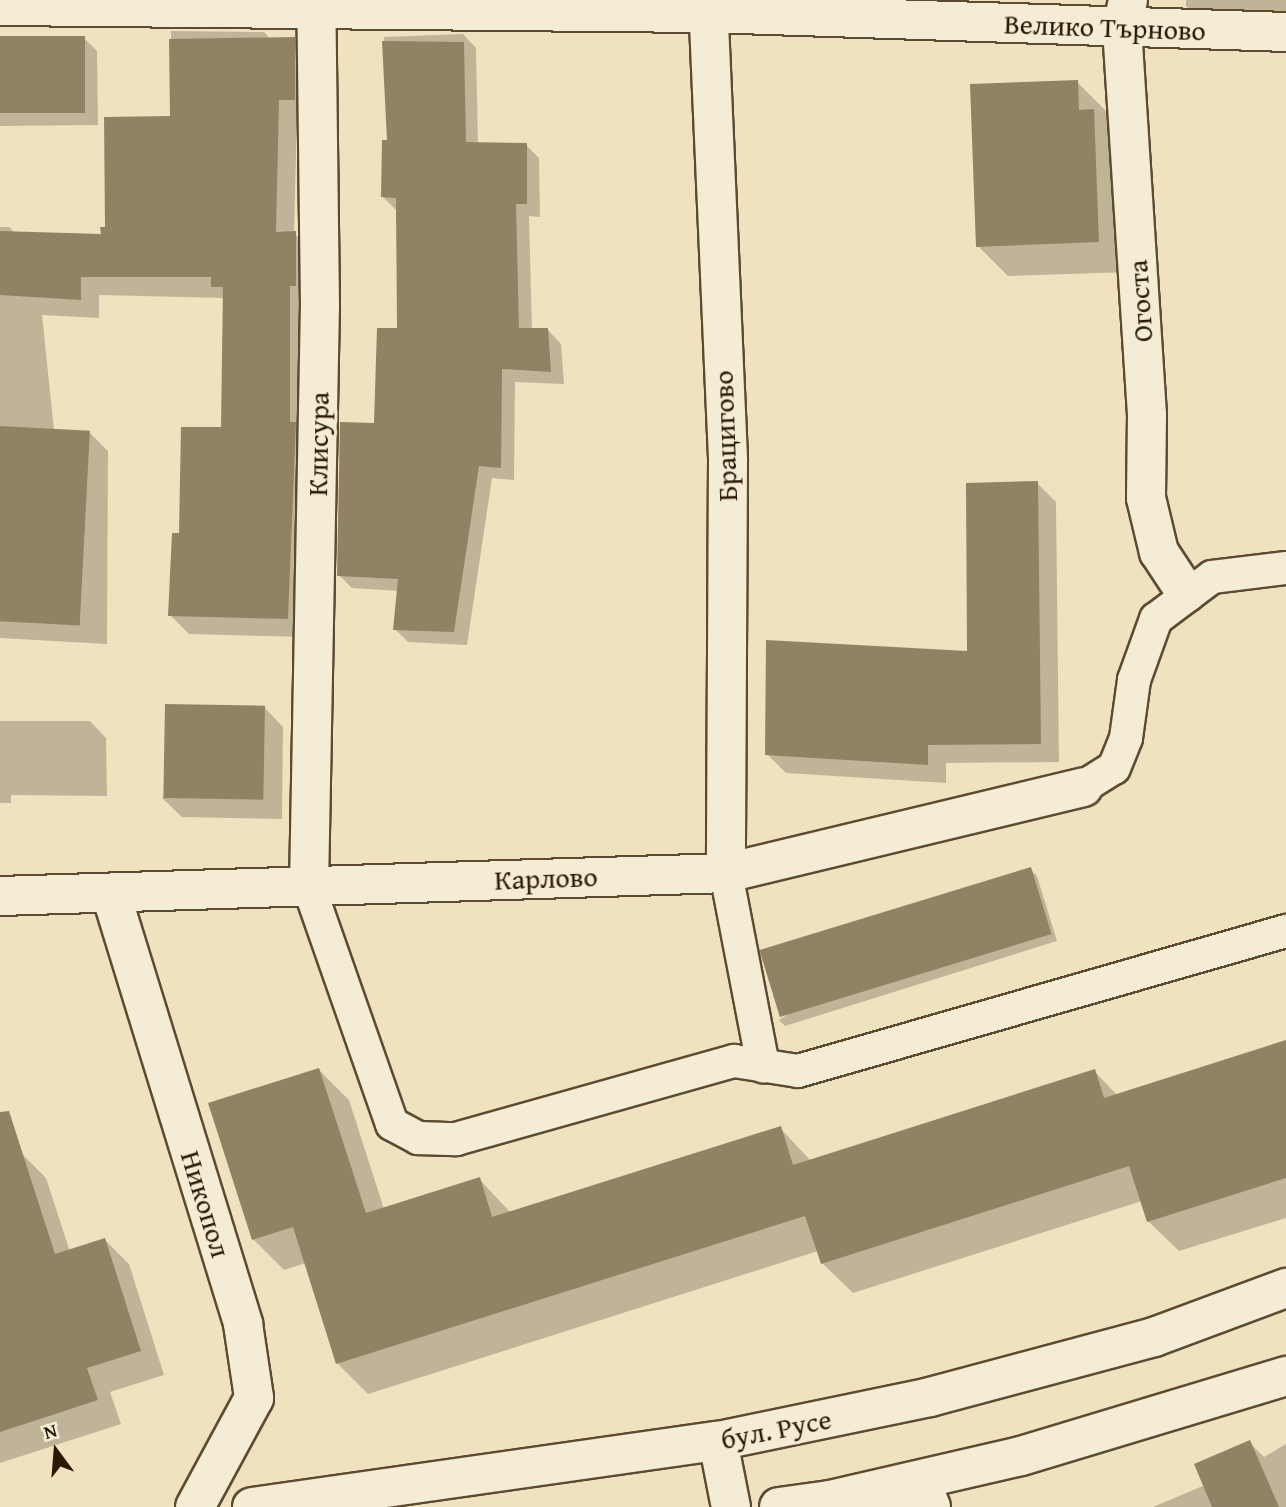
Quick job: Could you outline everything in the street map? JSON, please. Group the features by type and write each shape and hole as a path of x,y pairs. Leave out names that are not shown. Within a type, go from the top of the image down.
{"street":[{"name":"Клисура","path":"309,887 320,306 316,4"},
{"name":"Велико Търново","path":"0,6 708,6 1125,14 1286,32"},
{"name":"Брацигово","path":"708,6 727,461 726,873"},
{"name":"Огоста","path":"1125,14 1147,415 1146,498 1159,552 1186,593"},
{"name":"Карлово","path":"0,896 726,873 1083,787"},
{"name":"Никопол","path":"111,894 243,1324 254,1398 195,1507"},
{"name":"бул. Русе","path":"252,1507 718,1441 1042,1370 1154,1337 1286,1289"},
{"path":"892,1507 1286,1376"},
{"path":"718,1441 731,1507"},
{"path":"779,1507 926,1494"}],"lane":[{"path":"1083,787 1114,768 1126,738 1134,680 1156,619 1186,593 1212,577 1286,568"},
{"path":"726,873 763,1066"},
{"path":"309,887 392,1124 418,1138 456,1139 734,1061 798,1071 1286,931"}],"building":[{"path":"0,36 85,36 85,113 0,113"},
{"path":"295,37 295,100 279,100 276,232 296,231 296,286 290,286 290,422 296,422 288,619 168,616 172,533 179,533 181,427 221,427 223,287 211,287 211,277 81,277 81,300 0,295 0,231 101,234 100,227 105,227 104,117 170,116 169,39"},
{"path":"382,41 464,42 466,142 527,143 527,204 516,204 519,328 548,328 551,372 502,369 501,468 479,466 454,632 393,630 398,579 337,576 340,422 374,423 377,328 397,328 396,198 381,197 382,140 387,140"},
{"path":"1078,80 1079,110 1094,109 1099,242 976,247 970,84"},
{"path":"0,426 90,431 80,625 0,621"},
{"path":"1038,481 1041,744 928,745 928,765 765,755 766,640 967,651 966,483"},
{"path":"165,704 265,706 263,800 163,798"},
{"path":"1031,867 1051,934 780,1017 759,950"},
{"path":"1286,1040 1286,1178 1147,1222 1129,1166 821,1264 805,1216 336,1364 293,1227 252,1240 208,1103 319,1068 366,1213 480,1177 492,1217 781,1126 793,1165 1095,1069 1104,1098"},
{"path":"9,1111 55,1254 105,1238 141,1351 87,1368 98,1400 0,1432 0,1112"},
{"path":"1250,1440 1279,1507 1212,1507 1194,1464"}]}
